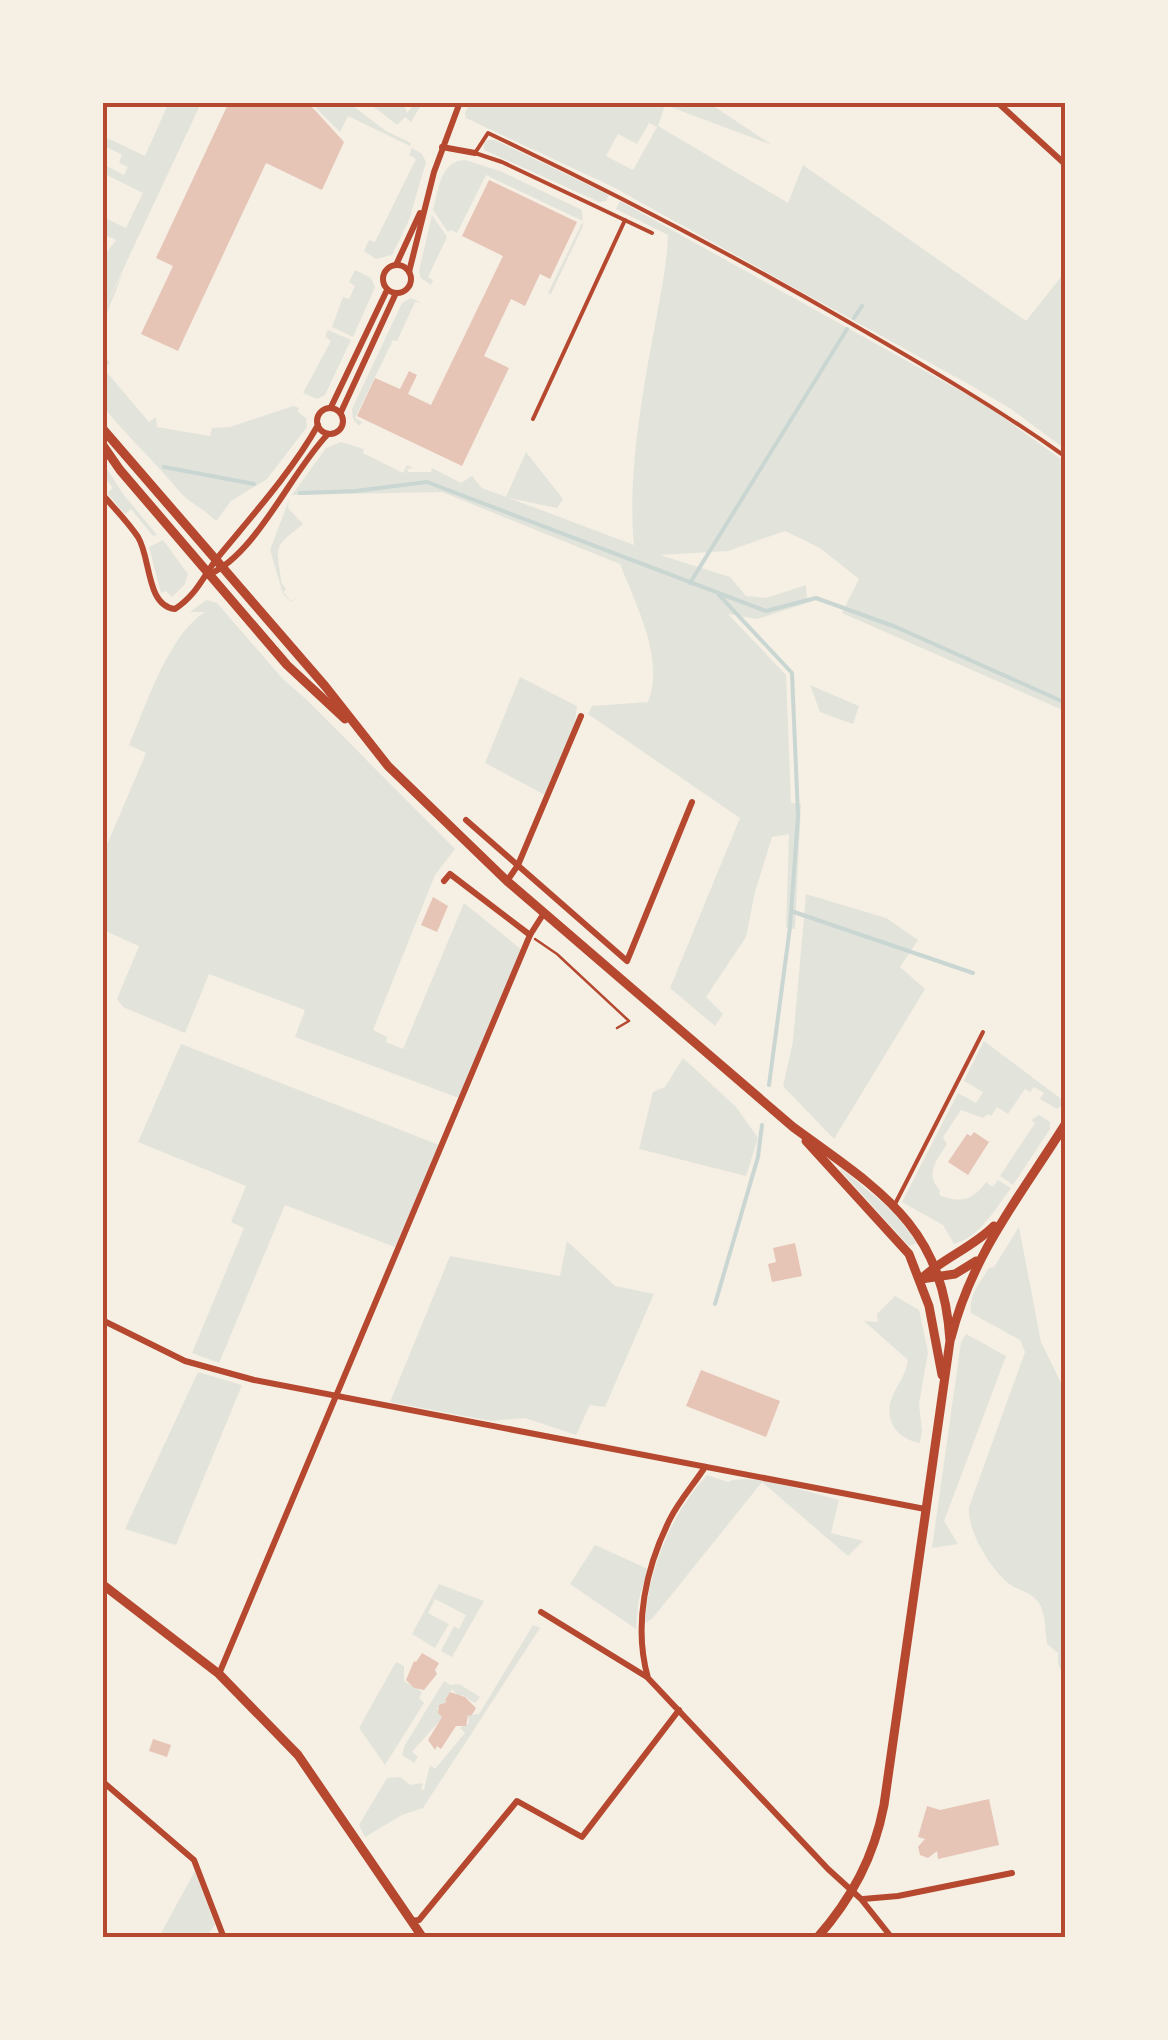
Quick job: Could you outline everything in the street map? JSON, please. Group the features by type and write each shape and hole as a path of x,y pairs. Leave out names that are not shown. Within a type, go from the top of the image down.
{"main road":[{"path":"102,428 325,686 388,766 507,881 793,1127 910,1220 937,1271 949,1317 950,1341"},
{"path":"102,444 287,665 359,732"},
{"path":"818,1938 857,1895 882,1816 943,1378 965,1288 1000,1221 1066,1123"},
{"path":"793,1127 897,1238 921,1279 943,1378"},
{"path":"921,1279 968,1249 1000,1221"},
{"path":"937,1271 962,1271 978,1260"},
{"path":"102,1584 219,1674 298,1755 420,1936"}],"street":[{"path":"392,291 407,288 410,280 408,272 424,203 460,102"},
{"path":"997,102 1066,165"},
{"path":"442,147 475,153"},
{"path":"392,291 383,277 396,265 424,203"},
{"path":"396,265 408,272"},
{"path":"102,494 141,543 154,589 165,607 178,608 209,574 216,559 234,541 318,426 319,414 331,408 392,291"},
{"path":"340,412 392,291"},
{"path":"209,574 224,568 242,550 328,434 342,428 340,412 331,408"},
{"path":"318,426 328,434"},
{"path":"507,881 518,865 581,716"},
{"path":"466,820 628,961 692,802"},
{"path":"444,881 450,874 530,935"},
{"path":"219,1674 530,935 544,913"},
{"path":"102,1320 201,1366 337,1398 925,1508"},
{"path":"648,1678 642,1649 641,1608 670,1518 705,1467"},
{"path":"540,1612 648,1678 857,1895 892,1938"},
{"path":"410,1921 419,1920 517,1801 582,1837 679,1710"},
{"path":"102,1781 194,1860 224,1938"},
{"path":"857,1895 898,1896 1012,1873"}],"lane":[{"path":"652,233 475,153 488,133 624,198 994,405 1066,456"},
{"path":"533,419 625,220"},
{"path":"894,1206 983,1032"}],"path":[{"path":"530,935 557,954 629,1020 618,1028"}],"shaded area":[{"path":"169,102 201,103 105,308 124,270 103,323 103,257 116,240 103,234 103,217 126,228 143,193 103,173 103,164 124,175 128,167 119,163 122,155 103,145 103,136 145,156"},
{"path":"311,103 349,103 386,131 411,143 410,146 348,116 340,132"},
{"path":"369,103 403,103 407,113 415,103 421,105 411,122 405,117 397,125"},
{"path":"470,103 709,103 772,145 665,105 658,126 788,203 803,165 1026,321 1065,272 1065,449 1011,409 970,385 613,187 466,118","holes":["649,123 657,127 633,170 606,156 618,134 637,144"]},
{"path":"488,140 609,195 606,201 599,202 484,150"},
{"path":"412,148 426,162 409,220 392,255 376,259 364,251 369,240 375,242 416,159 409,155"},
{"path":"465,160 500,171 582,210 583,221 486,175 457,233 448,232 433,210 445,171"},
{"path":"620,201 986,405 1065,462 1065,711 842,613 859,579 820,548 785,531 728,551 660,555 730,577 746,596 766,598 806,585 807,603 757,619 728,614 786,675 791,803 801,804 795,929 786,928 789,834 772,837 746,937 706,997 723,1014 715,1026 670,988 740,818 588,714 592,706 648,702 652,685 651,650 620,564 442,492 292,495 326,448 341,442 364,449 363,453 403,473 407,465 413,468 408,472 431,472 432,468 461,483 472,476 482,488 506,497 526,452 563,499 557,508 509,498 634,545 638,432 668,235 616,209"},
{"path":"432,215 447,237 428,277 433,280 431,285 421,278 419,271"},
{"path":"583,222 551,294 548,293"},
{"path":"355,270 371,278 375,287 353,337 332,327 343,297 349,299 355,286 349,282"},
{"path":"411,298 422,303 415,302 397,341 393,340 355,418 362,422 359,426 353,419 352,409 402,303"},
{"path":"328,330 351,340 325,395 317,399 303,393 331,341 325,337"},
{"path":"103,354 110,363 104,369 149,422 156,417 157,427 210,436 212,428 230,427 293,406 306,418 307,427 267,479 231,501 216,521 182,495 103,407"},
{"path":"102,461 157,535 153,536 131,509 125,514 107,493 113,488 103,475"},
{"path":"289,500 288,508 303,524 278,549 281,582 286,589 283,592 291,601 298,596 291,602 283,594 270,550"},
{"path":"163,540 188,574 185,584 172,597 166,591 161,593 149,547"},
{"path":"206,600 217,603 282,678 455,849 435,875 373,1030 387,1037 386,1042 403,1049 464,903 522,950 459,1098 295,1037 305,1010 209,974 185,1033 123,1007 117,999 139,946 103,930 103,854 146,753 129,745 169,654 205,612 190,612"},
{"path":"520,677 577,706 575,723 545,795 485,763"},
{"path":"810,685 859,706 853,724 820,712"},
{"path":"806,894 886,918 918,940 900,967 925,989 834,1139 783,1086 793,1041"},
{"path":"984,1041 1065,1102 1057,1109 1040,1099 1044,1093 1034,1087 1030,1092 1025,1089 1008,1114 997,1107 991,1116 983,1118 961,1110 943,1137 947,1144 934,1167 939,1195 965,1199 986,1182 993,1187 998,1180 1011,1188 979,1229 954,1244 943,1225 902,1202 958,1093 976,1103 983,1092 964,1081"},
{"path":"181,1044 439,1145 395,1247 285,1205 219,1363 192,1353 244,1228 231,1222 246,1186 138,1142"},
{"path":"683,1058 736,1107 758,1138 746,1176 639,1149 653,1092 665,1087"},
{"path":"1039,1115 1050,1122 1050,1129 1013,1185 1000,1176 1035,1123 1031,1120"},
{"path":"842,1169 895,1213 917,1243 909,1246"},
{"path":"1019,1227 1041,1342 1065,1391 1065,1680 1058,1653 1047,1644 1040,1605 994,1568 975,1537 969,1516 1025,1352 1020,1340 971,1313 971,1301"},
{"path":"567,1241 615,1286 654,1294 605,1407 590,1405 576,1435 525,1418 491,1421 390,1402 450,1256 560,1276"},
{"path":"895,1296 919,1310 928,1352 919,1404 920,1443 897,1431 890,1419 892,1398 908,1360 864,1321 878,1322 877,1314"},
{"path":"966,1334 1006,1356 944,1521 958,1544 932,1548 961,1342"},
{"path":"198,1372 242,1385 176,1545 125,1529"},
{"path":"707,1475 728,1482 766,1481 839,1500 831,1533 863,1541 848,1556 762,1482 645,1623 656,1563 672,1525"},
{"path":"595,1545 648,1569 638,1603 636,1629 570,1584"},
{"path":"439,1584 484,1601 452,1657 441,1651 454,1626 459,1629 466,1615 435,1599 428,1613 449,1624 435,1648 412,1634"},
{"path":"533,1625 540,1628 423,1808 402,1815 365,1837 359,1825 387,1778 400,1777 410,1785 423,1783 424,1790 430,1765 435,1769 465,1733 460,1728 469,1723 468,1715 479,1714"},
{"path":"396,1662 404,1666 404,1681 422,1692 419,1698 424,1703 385,1765 359,1728"},
{"path":"444,1681 459,1684 480,1697 475,1703 452,1689 447,1702 437,1708 442,1718 412,1752 418,1757 414,1763 402,1755 405,1745"},
{"path":"195,1871 215,1925 206,1937 159,1937"}],"building":[{"path":"229,102 302,102 312,107 344,142 322,190 266,163 178,351 141,334 173,266 156,258"},
{"path":"489,180 577,222 550,279 540,274 525,306 511,299 484,356 509,368 462,466 357,416 375,378 400,389 409,371 417,375 408,394 431,405 503,256 462,236"},
{"path":"433,897 448,906 437,932 421,925"},
{"path":"974,1132 989,1142 968,1175 948,1162 967,1134 971,1136"},
{"path":"795,1243 802,1276 772,1282 768,1264 776,1262 773,1248"},
{"path":"701,1370 780,1401 766,1437 686,1406"},
{"path":"422,1653 439,1663 437,1674 424,1690 414,1688 406,1680"},
{"path":"450,1692 465,1697 476,1708 468,1715 466,1726 456,1726 441,1749 437,1746 435,1750 428,1740 442,1717 439,1705 447,1702"},
{"path":"153,1739 171,1745 167,1757 149,1751"},
{"path":"989,1799 999,1845 938,1859 937,1851 928,1858 920,1855 918,1847 925,1839 918,1837 927,1806 940,1810"}],"waterway":[{"path":"854,318 862,306"},
{"path":"690,583 847,329"},
{"path":"164,467 254,484"},
{"path":"300,493 427,482 766,611 816,598 896,627 1066,703"},
{"path":"719,595 792,673 798,816 790,927 769,1085"},
{"path":"791,911 973,973"},
{"path":"715,1304 758,1157 762,1125"}]}
